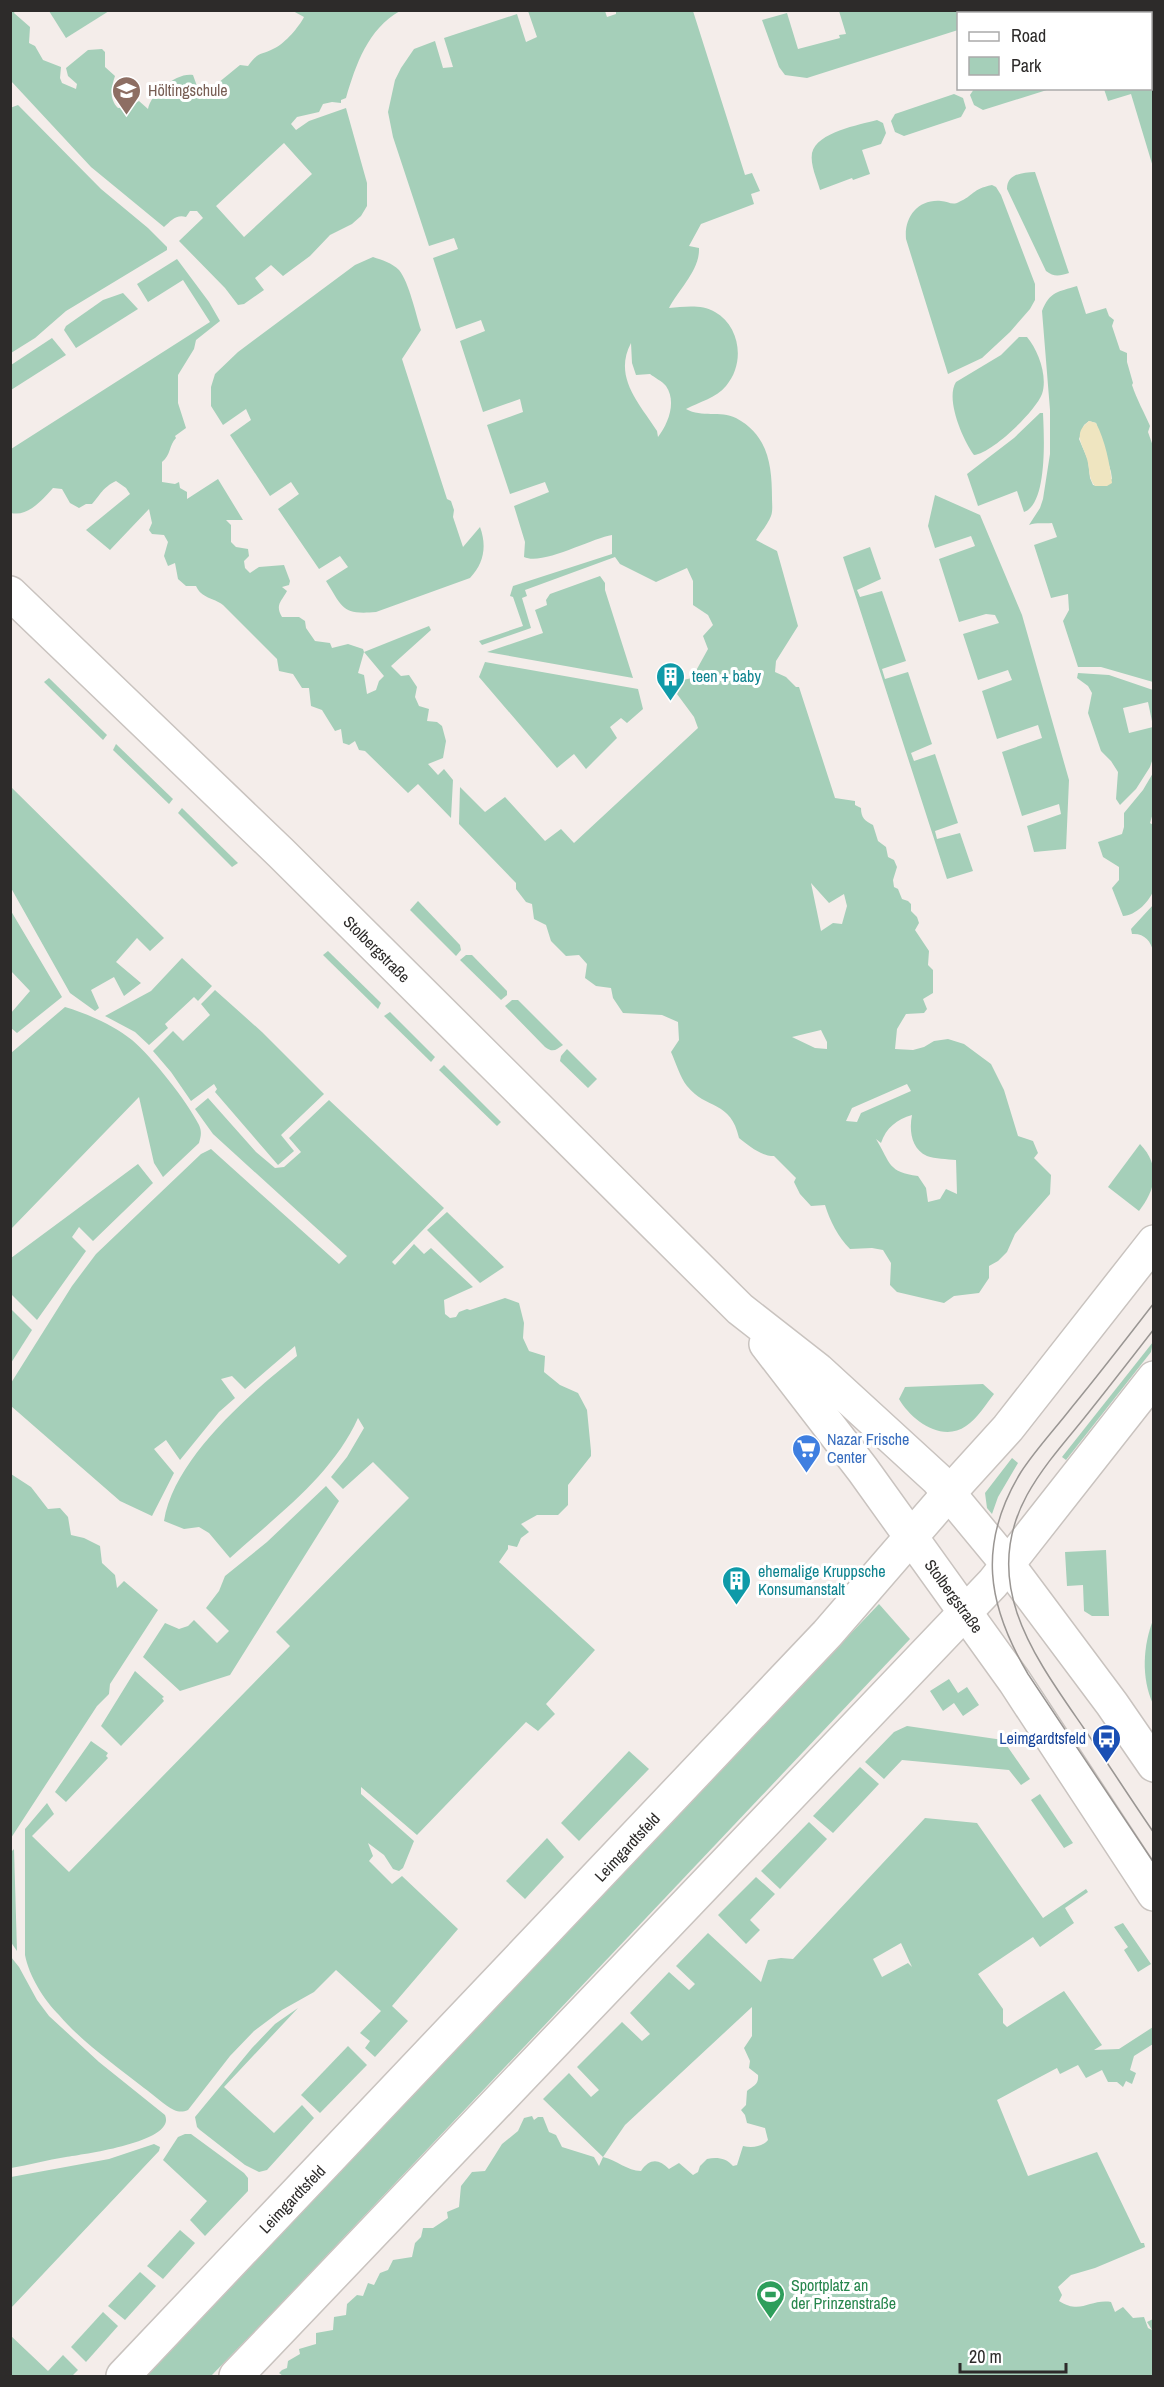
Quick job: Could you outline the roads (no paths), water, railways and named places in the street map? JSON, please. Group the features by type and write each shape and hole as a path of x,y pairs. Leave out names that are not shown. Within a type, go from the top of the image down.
{"main road":[{"name":"Stolbergstraße","path":"10,593 281,853 740,1309 825,1376 894,1438 949,1493 1009,1566 1112,1704 1154,1765"},
{"name":"Leimgardtsfeld","path":"123,2376 777,1690 1008,1428 1154,1242"},
{"name":"Stolbergstraße","path":"740,1309 863,1470 966,1612 1015,1682 1154,1894"},
{"path":"236,2376 1009,1566 1154,1378"}],"tram line":[{"path":"1154,1303 1021,1472 1007,1499 998,1524 993,1549 996,1599 1014,1648 1028,1674 1154,1863"},
{"path":"1154,1329 1052,1457 1033,1485 1014,1527 1009,1558 1011,1588 1019,1617 1031,1646 1154,1833"}],"place":[{"name":"Höltingschule","path":"127,116"},
{"name":"teen + baby","path":"671,702"},
{"name":"Nazar Frische Center","path":"806,1474"},
{"name":"ehemalige Kruppsche Konsumanstalt","path":"737,1606"},
{"name":"Leimgardtsfeld","path":"1107,1764"},
{"name":"Sportplatz an der Prinzenstraße","path":"770,2320"}]}
